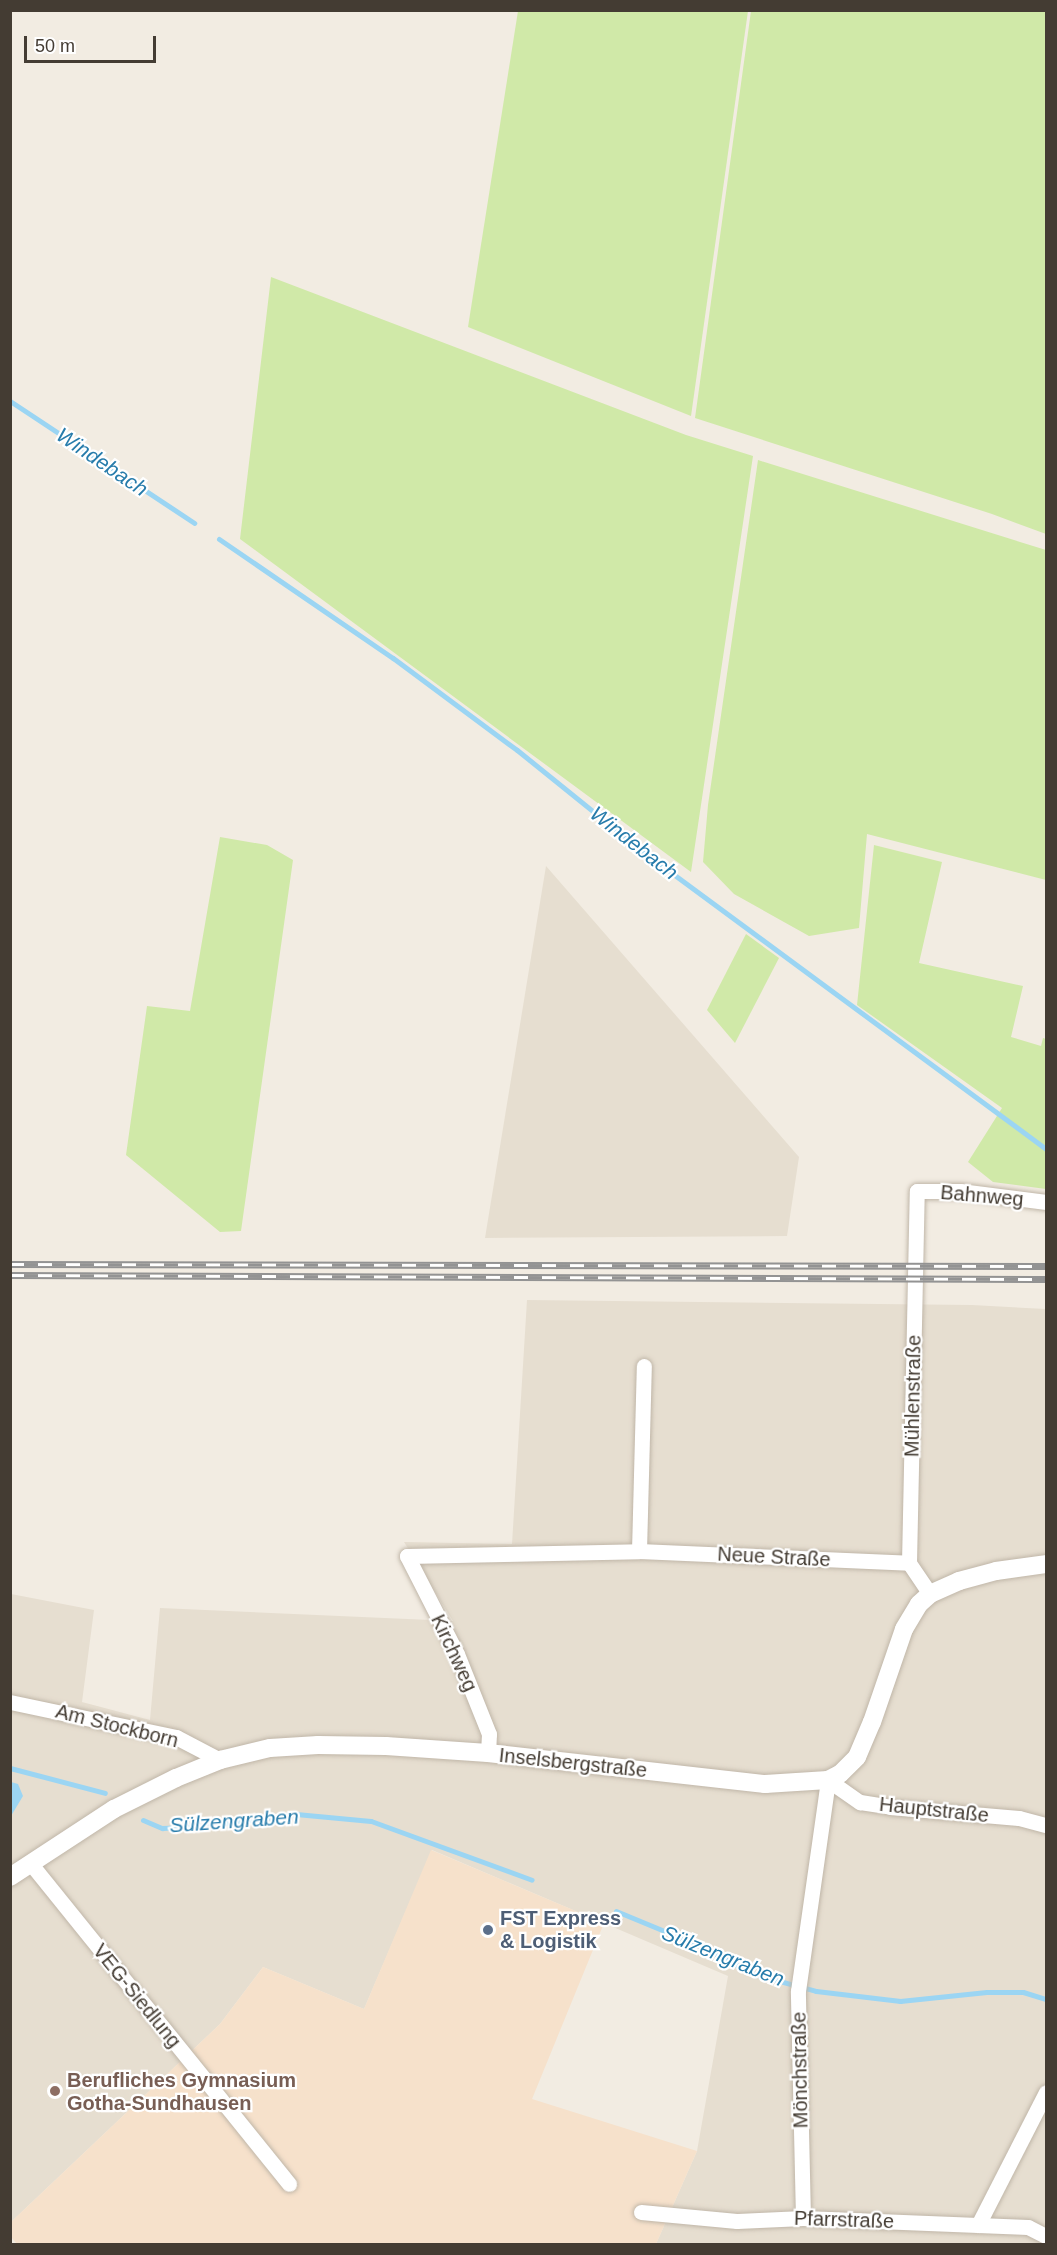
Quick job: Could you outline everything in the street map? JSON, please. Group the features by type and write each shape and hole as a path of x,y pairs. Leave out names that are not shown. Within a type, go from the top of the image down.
{"street":[{"name":"Bahnweg","path":"918,1191 960,1191 1047,1202"},
{"name":"Mühlenstraße","path":"909,1563 918,1191"},
{"path":"639,1551 644,1366"},
{"name":"Neue Straße","path":"407,1556 639,1551 909,1563"},
{"name":"Kirchweg","path":"407,1556 458,1654 489,1734 488,1753"},
{"path":"909,1563 930,1594"},
{"path":"828,1780 840,1774 856,1757 872,1722 910,1617 930,1594 959,1581 987,1573 1047,1564"},
{"name":"Am Stockborn","path":"10,1702 176,1737 220,1760"},
{"name":"Inselsbergstraße","path":"10,1877 114,1809 176,1778 220,1760 270,1748 318,1744 488,1753 765,1784 828,1780"},
{"name":"Hauptstraße","path":"828,1780 860,1802 890,1807 1019,1818 1047,1825"},
{"name":"Mönchstraße","path":"803,2218 799,1987 828,1780"},
{"name":"VEG-Siedlung","path":"31,1864 289,2184"},
{"path":"978,2225 1047,2092"},
{"name":"Pfarrstraße","path":"641,2212 737,2221 803,2218 978,2225 1028,2228 1047,2236"}],"shaded area":[{"path":"546,866 799,1157 787,1236 485,1238"},
{"path":"527,1300 972,1305 1046,1309 1046,2244 656,2244 697,2151 728,1976 432,1850 364,2009 263,1967 220,2024 11,2222 11,1594 94,1610 82,1702 150,1720 160,1608 453,1621 404,1542 512,1544"},
{"path":"431,1850 604,1923 532,2099 697,2151 656,2244 17,2244 11,2237 11,2222 220,2024 263,1967 364,2009"}],"green space":[{"path":"518,11 748,11 691,416 468,327"},
{"path":"751,11 1046,11 1046,534 992,514 695,418"},
{"path":"271,277 686,435 753,456 691,872 240,539"},
{"path":"758,460 1046,550 1046,880 867,834 859,928 809,936 734,894 703,862 708,805"},
{"path":"220,837 267,845 293,860 241,1231 220,1232 126,1155 147,1006 190,1011"},
{"path":"874,845 942,862 919,963 1023,986 1011,1037 1041,1046 1043,1038 1046,1039 1046,1189 993,1182 968,1162 1002,1108 857,1005"},
{"path":"746,934 779,958 735,1043 707,1010"}],"water":[{"path":"11,1782 18,1784 23,1796 11,1816"}],"waterway":[{"name":"Windebach","path":"10,401 194,523"},
{"name":"Windebach","path":"219,539 393,658 517,750 642,851 1046,1149"},
{"name":"Sülzengraben","path":"10,1768 105,1793"},
{"name":"Sülzengraben","path":"143,1820 162,1828 195,1827 296,1814 371,1821 532,1880"},
{"name":"Sülzengraben","path":"616,1911 698,1945 754,1974 816,1991 900,2001 987,1992 1023,1992 1046,1999"}],"railway":[{"path":"10,1264 1046,1266"},
{"path":"10,1275 1046,1279"}],"place":[{"name":"FST Express & Logistik","path":"488,1930"},
{"name":"Berufliches Gymnasium Gotha-Sundhausen","path":"55,2091"}]}
